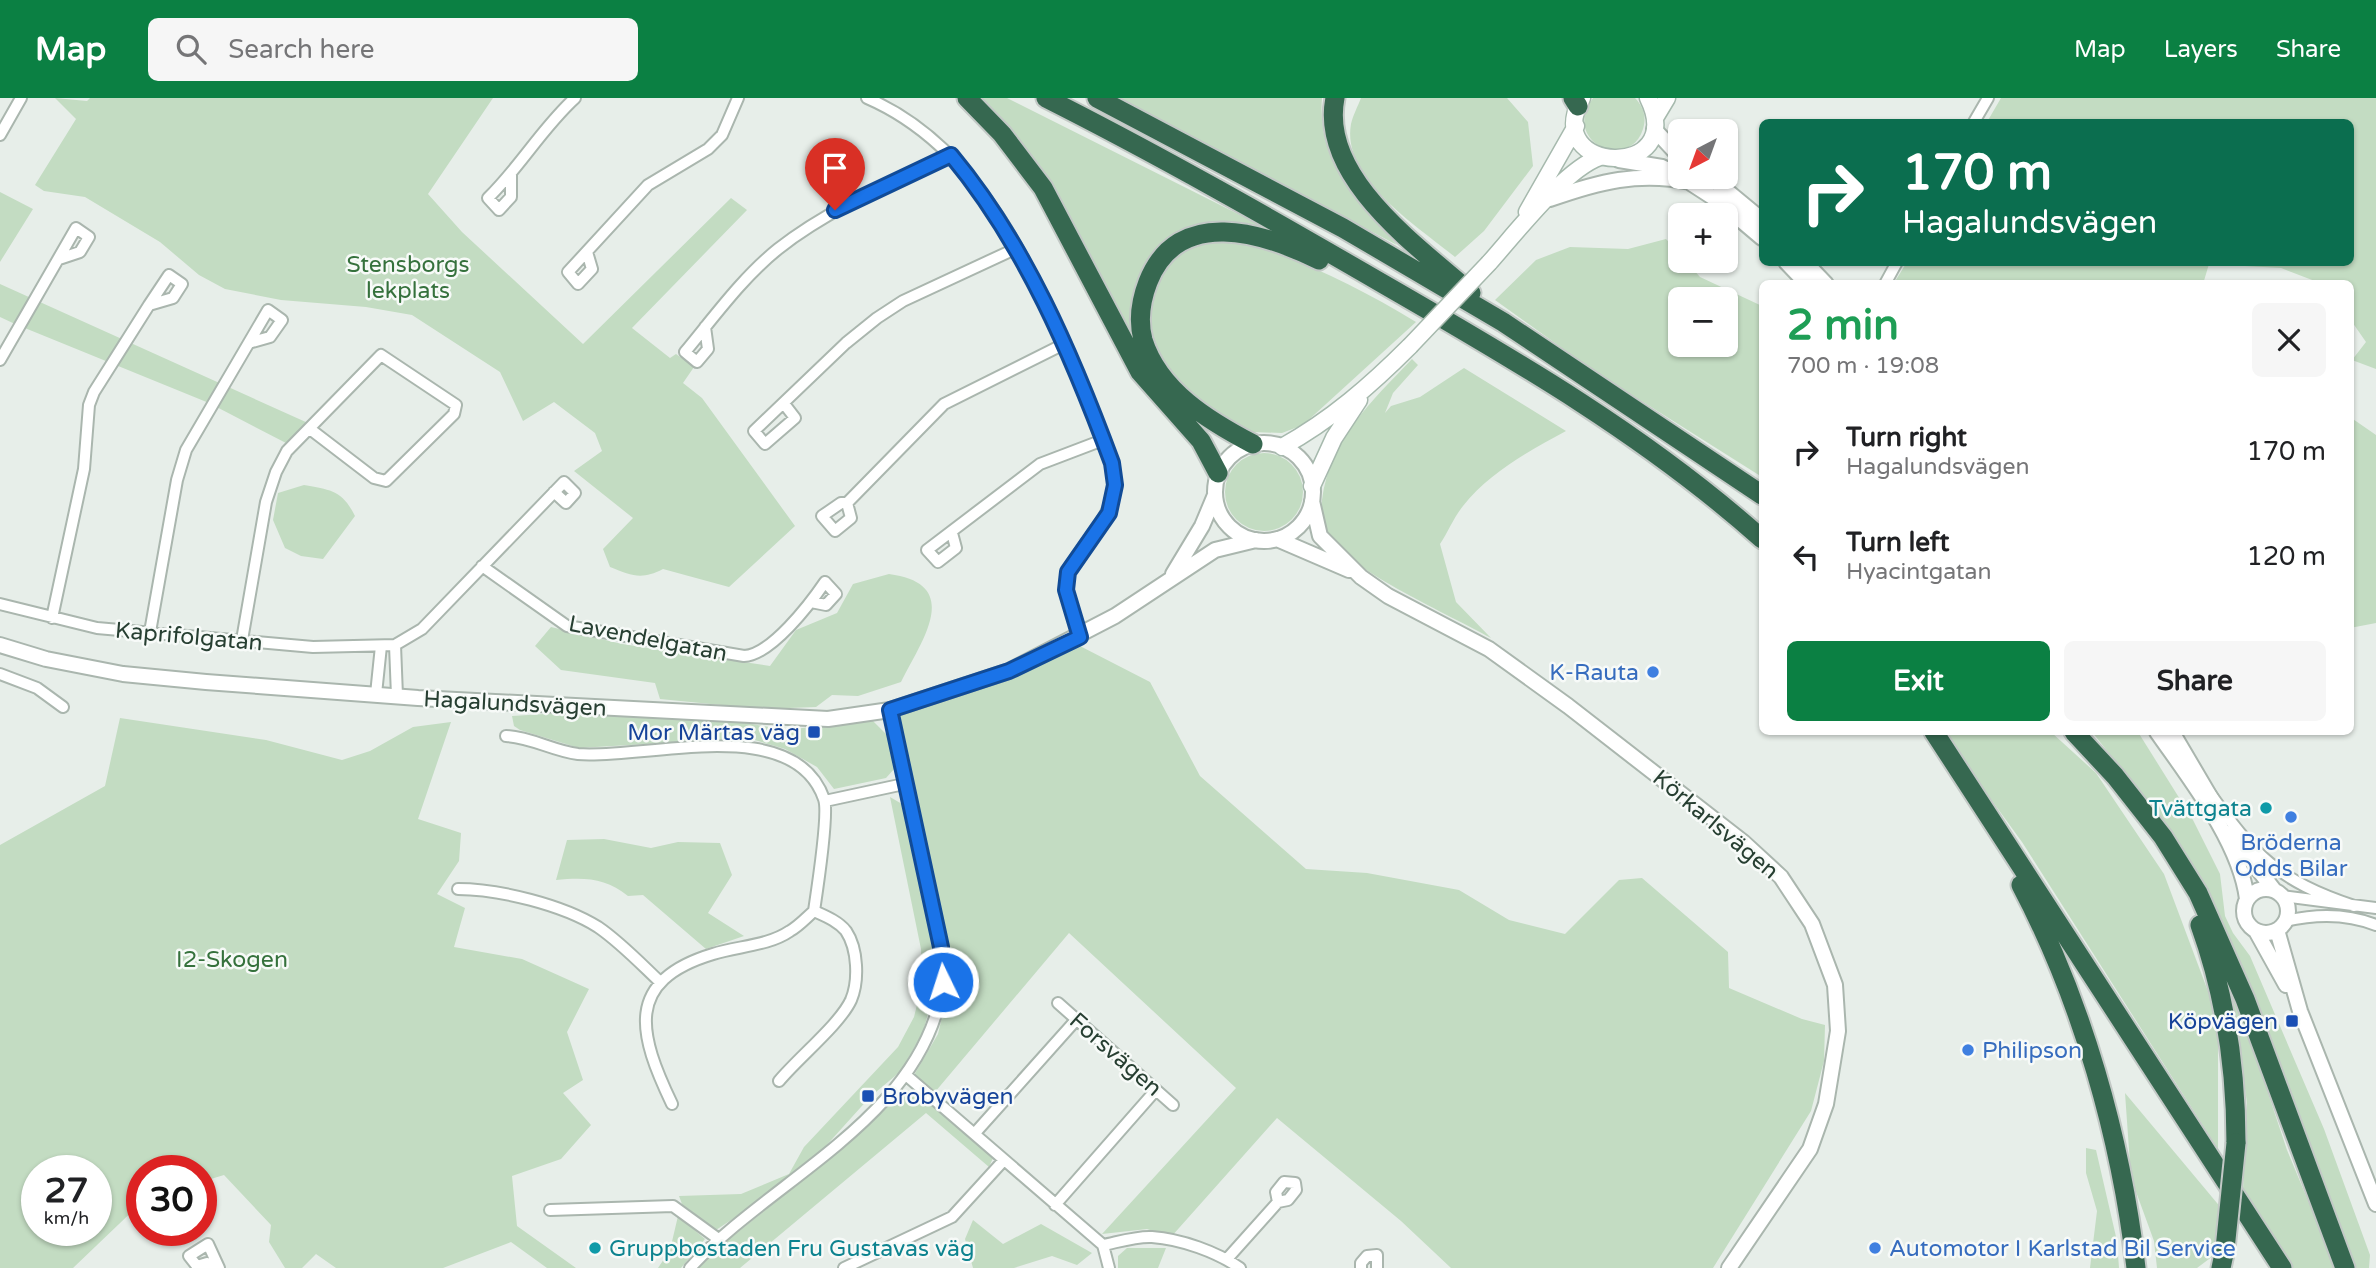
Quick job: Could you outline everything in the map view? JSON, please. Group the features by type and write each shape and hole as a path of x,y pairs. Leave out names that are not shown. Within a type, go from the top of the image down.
{"highway":[{"path":"967,98 1002,134 1043,188 1140,372 1201,441 1218,473"},
{"path":"1046,98 1161,156 1610,419 1699,484 1759,536"},
{"path":"1097,98 1343,228 1503,322 1759,493"},
{"path":"1335,98 1333,127 1338,145 1359,184 1394,224 1503,322"},
{"path":"1253,444 1223,428 1186,402 1159,370 1143,341 1140,312 1146,286 1160,261 1184,241 1208,233 1237,231 1279,240 1486,344"},
{"path":"1936,735 2282,1268"},
{"path":"2077,735 2140,806 2184,869 2211,919 2245,999 2345,1268"},
{"path":"2140,806 2189,898 2216,968 2231,1045 2235,1143 2223,1259"},
{"path":"2009,848 2013,871 2058,967 2100,1092 2131,1221 2136,1268"}],"main road":[{"path":"1648,98 1654,123"},
{"path":"1578,101 1576,126 1580,139 1600,157 1618,160 1641,150 1667,98"},
{"path":"1493,259 1532,205 1576,126"},
{"path":"1282,447 1309,432 1366,389 1578,168 1600,157"},
{"path":"1312,494 1334,438 1366,389"}],"street":[{"path":"0,135 21,98"},
{"path":"511,175 551,120 575,98"},
{"path":"587,252 648,185 708,149 722,135 738,98"},
{"path":"867,98 921,127 951,155 984,194 1017,248 1104,440 1112,463 1114,500 1109,513 1068,572 1066,590 1080,637"},
{"path":"1976,119 1988,98"},
{"path":"1654,123 1668,141"},
{"path":"705,327 778,249 835,210 951,155"},
{"path":"1618,160 1668,170"},
{"path":"1550,198 1620,177 1668,177"},
{"path":"1698,189 1759,236"},
{"path":"1725,189 1759,218"},
{"path":"785,405 846,342 903,300 1017,248"},
{"path":"0,360 58,259"},
{"path":"1790,266 1803,280"},
{"path":"1809,266 1822,280"},
{"path":"52,618 85,469 89,405 94,392 149,305"},
{"path":"150,632 177,480 186,450 252,342"},
{"path":"848,503 944,404 1062,345"},
{"path":"242,640 266,502 276,472 287,451 381,355 456,405 454,414 386,481 374,478 310,429"},
{"path":"952,533 1040,464 1104,440"},
{"path":"1253,444 1282,447 1302,462 1312,494 1300,525 1277,539 1256,540 1240,535 1227,525 1218,511 1215,495 1218,473 1233,455 1253,444"},
{"name":"Kaprifolgatan","path":"0,604 97,628 313,647 394,645 422,629 554,492"},
{"name":"Körkarlsvägen","path":"1312,494 1320,536 1361,577"},
{"name":"Hagalundsvägen","path":"1170,579 1202,526 1215,495"},
{"name":"Körkarlsvägen","path":"1277,539 1313,552 1361,577 1388,596 1489,649 1743,842 1781,877 1812,924 1835,985 1838,1031 1826,1104 1810,1149 1729,1268"},
{"name":"Hagalundsvägen","path":"0,645 46,659 123,674 397,696 828,719 890,710 1009,671 1080,637 1215,550 1256,540"},
{"name":"Lavendelgatan","path":"482,566 567,626 744,656 763,650 811,603"},
{"path":"394,645 397,696"},
{"path":"376,694 381,646"},
{"path":"0,674 37,688 63,707"},
{"path":"690,1268 718,1238 803,1174 907,1076 930,1034 943,982 941,947 890,710"},
{"path":"2159,735 2222,831 2245,878 2246,920 2256,931 2300,1011 2376,1204"},
{"path":"2174,735 2226,826 2288,908 2281,925 2300,1011"},
{"path":"506,736 580,754 747,746 782,755 814,779 825,801 814,911 790,932 771,940 713,954 684,965 659,981 648,1006 644,1029 656,1073 672,1104"},
{"path":"2201,780 2245,842 2272,868 2318,894 2354,906"},
{"path":"825,801 904,783"},
{"path":"457,888 478,889 553,908 584,920 611,937 659,981"},
{"path":"2247,899 2259,890 2376,908"},
{"path":"779,1081 839,1016 850,1000 855,981 855,954 846,932 831,918 814,911"},
{"path":"2256,931 2315,914 2364,920 2376,925"},
{"name":"Forsvägen","path":"1058,1003 1174,1105"},
{"path":"975,1133 1076,1020"},
{"path":"907,1076 1103,1245 1109,1268"},
{"path":"1055,1205 1156,1090"},
{"path":"845,1268 952,1217 1004,1160"},
{"path":"1227,1259 1278,1202"},
{"path":"550,1210 673,1206 718,1238"},
{"path":"1103,1245 1151,1237 1227,1259 1240,1268"},
{"path":"1362,1268 1361,1263 1367,1256 1377,1255 1377,1268"}],"green space":[{"name":"Stensborgs lekplats","path":"55,98 87,101 90,98 493,98 428,194 462,232 583,344 731,198 747,210 632,328 670,358 676,354 694,367 683,383 702,398 795,526 729,587 663,569 649,575 637,576 610,567 603,549 633,518 574,471 602,451 595,433 554,402 523,421 500,372 412,315 366,307 281,300 225,289 199,275 160,242 85,197 44,191 35,185 76,119"},
{"path":"979,98 1007,98 1262,226 1214,222 1191,227 1172,236 1157,248 1138,281 1133,322 1136,344"},
{"path":"1119,98 1322,98 1322,122 1333,162 1354,196 1397,245"},
{"path":"1361,98 1507,98 1528,122 1533,166 1484,231 1455,257 1386,200 1358,164 1351,144 1351,124"},
{"path":"1593,98 1635,98 1642,108 1645,120 1636,142 1625,149 1613,150 1591,139 1585,128 1585,114"},
{"path":"2001,98 2376,98 2376,369 2354,361 2366,342 2354,325 2354,280 2312,280 2281,268 2245,266 2354,266 2354,119 1989,119"},
{"path":"0,192 33,209 0,262"},
{"path":"1230,238 1280,254 1326,274 1416,322 1303,425 1282,433 1253,432 1208,414 1177,383 1149,343 1147,307 1168,259 1193,244"},
{"path":"1666,239 1668,273 1696,273 1721,287 1668,287 1668,357 1738,357 1738,295 1759,305 1759,475 1594,371 1495,300 1536,260 1570,247 1628,249"},
{"path":"1905,266 2208,266 2204,280 1896,280"},
{"path":"0,284 308,423 286,443 209,403 15,324 0,317"},
{"path":"1412,359 1418,365 1393,393 1385,413 1391,406 1420,397 1464,368 1566,431 1524,455 1485,483 1460,510 1440,544 1456,602 1491,638 1358,565 1340,551 1327,537 1324,529 1322,504 1326,478 1343,440 1368,406"},
{"path":"2354,420 2376,435 2376,623 2354,627"},
{"path":"1264,453 1279,456 1292,464 1300,477 1303,492 1300,507 1292,520 1279,528 1264,531 1249,528 1236,520 1228,507 1225,492 1228,477 1236,464 1249,456"},
{"path":"304,485 322,488 340,496 355,516 323,559 301,556 285,548 273,520 278,493"},
{"path":"889,574 912,580 925,589 931,601 931,616 926,632 901,682 858,696 832,695 816,707 762,709 660,699 655,683 561,670 535,646 551,627 622,644 770,666 796,630 837,613 853,584"},
{"path":"1078,645 1150,682 1200,776 1306,869 1367,873 1459,890 1509,920 1565,934 1619,880 1642,878 1728,952 1729,988 1802,1019 1825,1025 1824,1061 1811,1111 1713,1268 1451,1268 1401,1221 1277,1118 1171,1237 1147,1229 1102,1234 1236,1088 1069,933 935,1092 914,1075 938,1034 950,984 948,943 903,755 897,713 1011,676"},
{"path":"561,713 747,723 785,730 872,720 887,735 895,768 886,778 834,789 817,767 785,749 748,738 579,748 520,730 514,726 512,716"},
{"name":"I2-Skogen","path":"120,718 266,740 342,760 370,751 413,727 451,722 418,819 461,833 459,861 437,894 465,908 454,947 522,959 589,989 567,1032 583,1080 563,1093 591,1125 561,1159 512,1176 517,1226 576,1268 547,1268 511,1242 443,1268 336,1268 316,1254 302,1268 285,1268 269,1242 271,1225 224,1175 217,1177 217,1155 126,1155 126,1217 112,1231 112,1155 21,1155 21,1246 96,1246 73,1268 0,1268 0,845 105,786"},
{"path":"1944,735 2054,735 2096,773 2164,874 2218,1018 2218,1149 2022,842"},
{"path":"2094,735 2140,735 2193,820 2220,874 2225,916 2233,933 2250,956 2324,1129 2370,1255 2369,1268 2355,1268 2187,861 2163,821"},
{"path":"890,797 902,804 936,948 937,981 923,1032 901,1071 870,1097 815,1158 790,1181 716,1230 682,1204 679,1196 741,1194 789,1174 804,1147 898,1047 914,1017 922,984 921,949"},
{"path":"604,839 651,848 678,842 720,843 732,875 708,913 744,936 706,949 643,895 628,896 612,885 595,880 556,880 567,840"},
{"path":"2237,1000 2287,1150 2336,1268 2288,1268 2243,1190 2247,1103 2233,1001"},
{"path":"915,1090 993,1158 989,1167 926,1113 740,1268 699,1268 718,1248 848,1144 898,1092"},
{"path":"2125,1093 2222,1209 2213,1256 2197,1268 2157,1268 2154,1241 2131,1178"},
{"path":"2086,1148 2096,1150 2117,1241 2119,1268 2090,1268 2097,1211 2086,1173"},
{"path":"678,1216 705,1239 681,1268 658,1268 670,1250"},
{"path":"973,1220 1003,1244 1041,1224 1092,1253 1077,1265 1052,1256 1014,1268 973,1268 965,1239"},
{"path":"1127,1248 1166,1248 1158,1268 1118,1268 1118,1256"}],"place":[{"name":"K-Rauta","path":"1653,672"},
{"name":"Mor Märtas väg","path":"814,732"},
{"name":"Tvättgata","path":"2266,808"},
{"name":"Bröderna Odds Bilar","path":"2291,817"},
{"name":"Köpvägen","path":"2292,1021"},
{"name":"Philipson","path":"1968,1050"},
{"name":"Brobyvägen","path":"868,1096"},
{"name":"Gruppbostaden Fru Gustavas väg","path":"595,1248"},
{"name":"Automotor I Karlstad Bil Service","path":"1875,1248"}],"route":[{"path":"835,210 951,155 984,194 1017,248 1112,463 1115,485 1114,500 1109,513 1076,556 1068,572 1066,590 1080,637 1009,671 890,710 941,947 943,982"}]}
